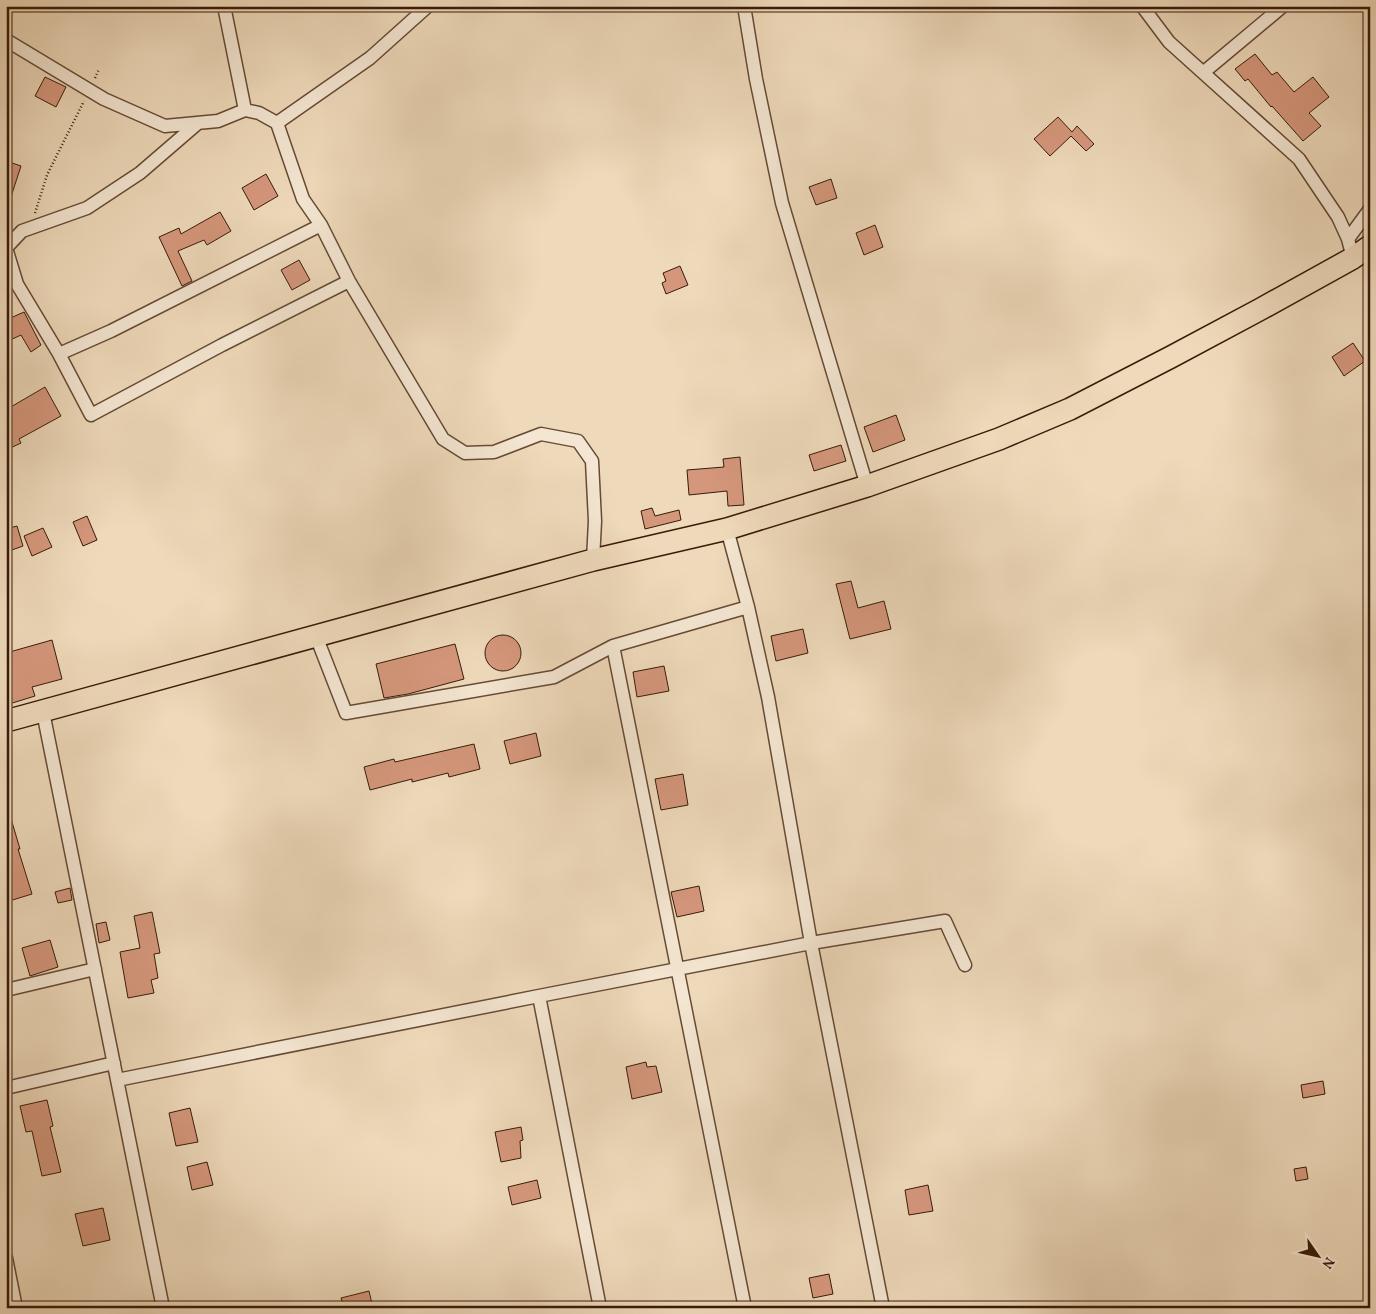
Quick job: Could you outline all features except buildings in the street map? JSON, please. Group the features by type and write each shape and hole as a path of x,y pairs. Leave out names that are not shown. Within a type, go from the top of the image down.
{"highway":[{"path":"6,721 592,560 727,529 867,486 999,439 1070,408 1171,357 1357,248"}],"street":[{"path":"224,6 245,110"},
{"path":"277,123 370,58 428,6"},
{"path":"744,6 756,79 782,203 867,486"},
{"path":"1142,6 1169,42 1299,159 1323,192 1357,248"},
{"path":"1204,72 1283,6"},
{"path":"6,40 14,43 104,100 165,126 218,120 245,110 259,113 277,123 303,199 320,225 349,281 444,439 465,453 494,452 541,434 578,441 592,461 595,521 592,560"},
{"path":"198,123 140,173 87,208 22,231 6,248 17,284 59,354 91,415 222,345 349,281"},
{"path":"1357,248 1370,209"},
{"path":"59,354 111,331 320,225"},
{"path":"727,529 748,607 768,697 812,943 883,1308"},
{"path":"316,636 346,713 554,677 613,646 748,607"},
{"path":"613,646 745,1308"},
{"path":"43,712 163,1308"},
{"path":"117,1080 812,943 945,921 965,965"},
{"path":"6,990 95,969"},
{"path":"539,996 600,1308"},
{"path":"6,1088 114,1064"},
{"path":"6,1258 16,1308"}],"path":[{"path":"22,231 35,215 47,175 99,69"}]}
